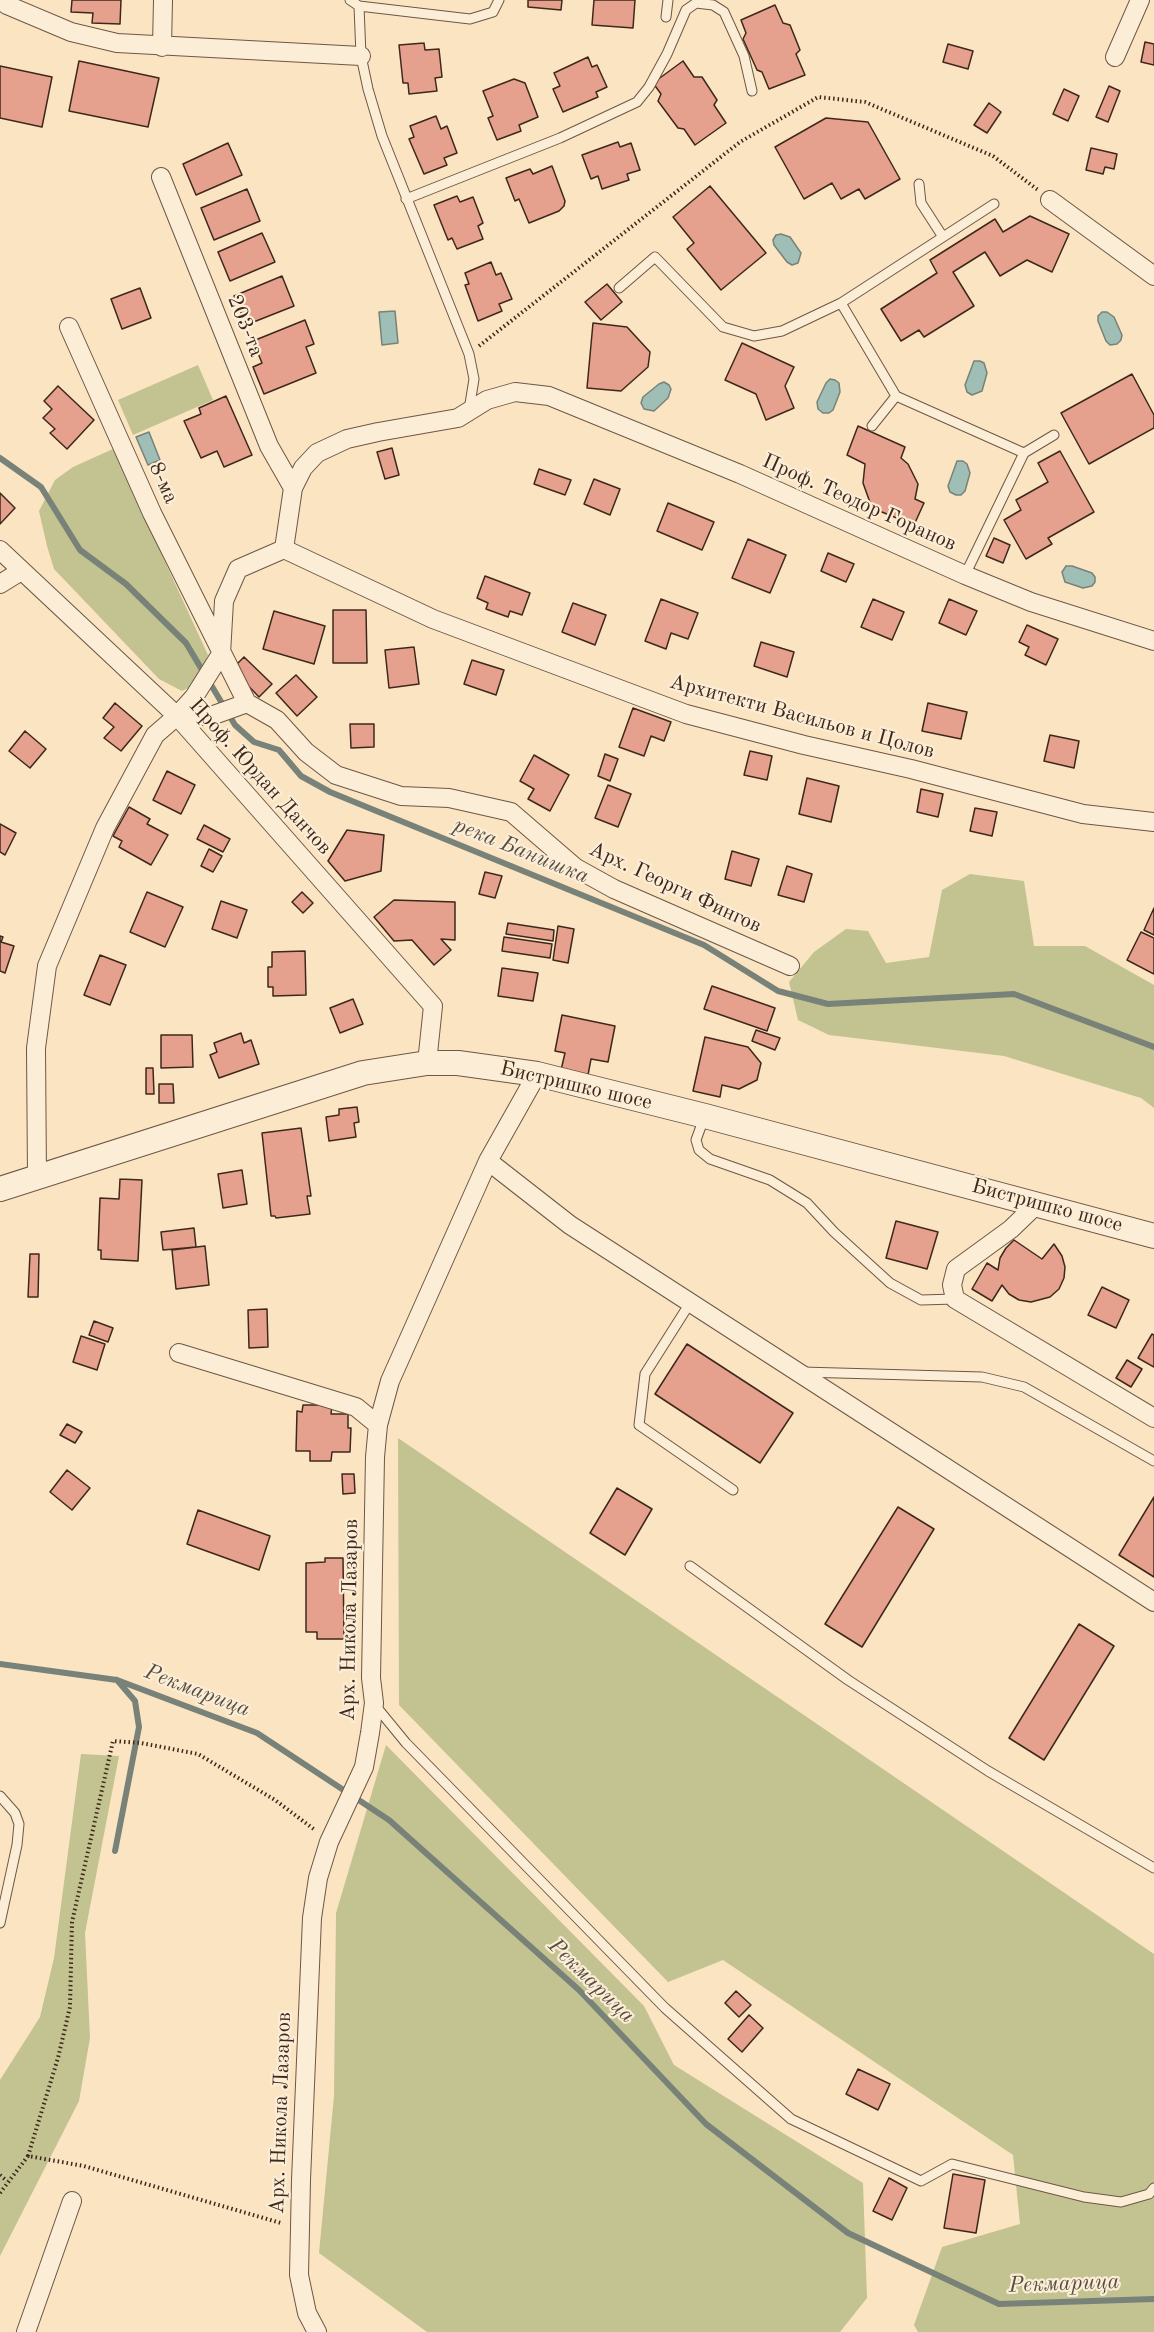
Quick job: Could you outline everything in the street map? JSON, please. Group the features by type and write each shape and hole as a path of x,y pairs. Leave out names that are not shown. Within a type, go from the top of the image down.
{"street":[{"path":"1,0 71,32 117,43 361,56"},
{"path":"162,46 163,0"},
{"path":"1115,57 1140,0"},
{"name":"203-та","path":"161,177 269,446 293,488"},
{"path":"1050,200 1154,276"},
{"name":"8-ма","path":"69,327 152,513 220,654"},
{"name":"Проф. Теодор Горанов","path":"293,488 303,468 317,453 347,439 458,418 487,400 515,392 549,396 740,474 965,575 1031,602 1154,641"},
{"path":"37,1177 36,1048 47,966 105,828 155,735 194,697 220,654 224,601 238,569 284,549 293,488"},
{"name":"Архитекти Васильов и Цолов","path":"284,549 433,619 686,714 1083,814 1154,822"},
{"name":"Проф. Юрдан Данчов","path":"0,550 177,716 433,1006 427,1063"},
{"path":"0,584 21,571"},
{"path":"177,716 212,716 247,703 220,654"},
{"name":"Арх. Георги Фингов","path":"247,703 277,720 306,752 336,775 401,796 449,798 511,812 576,868 614,889 790,966"},
{"name":"Бистришко шосе","path":"0,1189 363,1073 427,1063 479,1066 537,1074 1038,1203 1154,1236"},
{"name":"Арх. Никола Лазаров","path":"317,2332 307,2313 299,2275 312,1918 318,1878 329,1842 364,1767 374,1703 372,1655 375,1457 378,1425 390,1381 488,1161 537,1074"},
{"path":"488,1161 570,1225 1154,1602"},
{"path":"1038,1203 1011,1229 956,1269 952,1285 955,1299 1154,1418"},
{"path":"178,1353 356,1407 378,1425"},
{"path":"26,2332 72,2201"}],"lane":[{"path":"350,0 359,6 470,19 493,12 499,0"},
{"path":"666,17 668,0"},
{"path":"406,199 560,138 637,102 649,87 667,54 686,10 696,3 712,4 724,12 744,56 752,91"},
{"path":"359,6 361,56 382,136 469,354 474,379 469,410"},
{"path":"920,184 921,203 943,237"},
{"path":"619,288 656,257 723,327 754,336 782,332 841,303 994,204"},
{"path":"841,303 896,396 1024,453"},
{"path":"872,426 896,396"},
{"path":"965,575 1024,453 1054,435"},
{"path":"705,1116 696,1140 699,1150 710,1159 770,1180 807,1203 834,1232 890,1283 921,1300 955,1299"},
{"path":"690,1303 645,1374 639,1425 733,1490"},
{"path":"798,1372 982,1377 1024,1386 1154,1461"},
{"path":"690,1566 848,1680 988,1771 1154,1868"},
{"path":"374,1703 406,1743 665,2008 791,2119 921,2181 952,2164 1084,2197 1120,2202 1149,2194 1154,2188"},
{"path":"0,1796 15,1813 19,1824 17,1845 0,1923"}],"path":[{"path":"469,354 740,142 818,97 865,102 993,156 1050,200"},
{"path":"0,2193 28,2156 58,2058 70,2007 72,1922 113,1741 141,1743 206,1757 275,1800 329,1842"},
{"path":"28,2156 84,2166 299,2228"},
{"path":"0,2175 7,2181"}],"green space":[{"path":"198,365 213,400 133,435 118,400"},
{"path":"113,449 208,655 194,685 182,691 159,679 54,569 47,546 39,511 55,480 73,467"},
{"path":"970,874 1024,881 1034,946 1085,946 1154,985 1154,1108 1141,1098 1004,1056 829,1035 798,1020 789,982 814,952 846,929 868,931 886,963 929,957 942,890"},
{"path":"398,1438 1154,1954 1154,2332 918,2332 914,2325 942,2247 1020,2224 1013,2155 723,1960 668,1982 399,1705"},
{"path":"386,1745 644,2006 674,2065 863,2183 867,2298 840,2332 427,2332 319,2253 334,2096 336,1913"},
{"path":"81,1754 119,1756 85,1933 90,2038 79,2101 0,2256 0,2080 40,2017 54,1958"}],"water":[{"path":"776,235 790,237 801,253 798,263 792,265 787,262 774,245 773,240"},
{"path":"395,311 398,343 382,345 379,312"},
{"path":"1102,312 1107,312 1114,317 1122,335 1117,344 1110,345 1106,341 1098,321 1098,316"},
{"path":"974,361 984,363 987,373 982,391 972,395 967,392 965,385"},
{"path":"830,379 839,383 840,392 833,410 823,413 818,409 817,402"},
{"path":"664,382 671,389 668,398 654,411 644,409 641,403 643,397"},
{"path":"149,432 160,460 148,465 136,437"},
{"path":"957,461 967,464 970,473 965,491 961,495 950,492 948,486"},
{"path":"1066,566 1092,573 1095,582 1092,586 1083,588 1065,582 1062,572"}],"building":[{"path":"72,0 121,0 120,24 92,23 93,13 71,12"},
{"path":"528,0 562,0 561,10 528,7"},
{"path":"594,0 635,0 633,28 592,25"},
{"path":"775,5 783,23 790,25 800,50 796,54 805,75 769,89 762,72 757,70 743,39 746,33 741,20"},
{"path":"1145,42 1154,44 1154,65 1141,62"},
{"path":"424,43 425,50 439,49 442,77 435,78 437,91 409,94 408,83 403,83 399,45"},
{"path":"948,44 973,51 968,69 943,62"},
{"path":"588,57 592,67 597,65 607,87 596,92 598,97 563,112 553,89 560,86 554,73"},
{"path":"79,61 159,78 148,127 69,111"},
{"path":"683,61 694,77 702,77 717,100 714,105 726,123 695,145 684,129 678,128 658,101 661,94 653,83"},
{"path":"0,66 52,77 42,127 0,118"},
{"path":"514,79 525,83 538,117 519,125 521,131 497,140 488,118 493,116 483,91"},
{"path":"1109,86 1120,91 1108,122 1096,117"},
{"path":"1064,89 1079,96 1068,121 1053,114"},
{"path":"989,103 1001,112 987,133 974,125"},
{"path":"436,116 441,129 447,126 457,153 444,158 447,165 424,174 409,139 414,137 410,126"},
{"path":"826,118 868,122 900,179 865,199 859,189 841,199 832,183 804,199 775,147"},
{"path":"618,142 620,147 631,143 640,170 627,174 629,180 602,189 598,176 591,179 582,155"},
{"path":"228,143 242,175 196,195 183,164"},
{"path":"1091,148 1117,154 1114,169 1105,167 1103,174 1086,170"},
{"path":"552,166 565,201 564,206 559,211 529,223 519,199 515,201 506,178 530,169 533,174"},
{"path":"710,186 766,253 721,290 687,249 694,243 673,217"},
{"path":"247,189 260,221 214,240 201,208"},
{"path":"457,196 460,202 473,197 483,223 478,226 483,239 457,249 452,238 448,240 434,205"},
{"path":"1030,216 1069,234 1052,272 1027,260 1000,276 985,252 953,272 974,306 924,337 919,330 901,341 881,309 937,273 930,260 995,219 1003,232"},
{"path":"262,233 275,262 230,281 218,252"},
{"path":"491,262 496,275 501,273 512,299 499,304 502,311 478,321 465,285 469,284 465,273"},
{"path":"282,276 294,306 246,325 234,296"},
{"path":"607,284 622,302 601,320 585,302"},
{"path":"140,288 151,318 122,329 111,299"},
{"path":"305,320 314,344 306,347 316,373 264,394 253,367 262,363 253,341"},
{"path":"593,323 627,327 650,352 648,367 621,391 587,388"},
{"path":"742,343 794,367 785,386 794,408 766,420 756,394 725,380"},
{"path":"1132,374 1154,415 1154,428 1089,464 1061,413"},
{"path":"58,386 94,420 67,449 50,433 55,429 43,418 52,409 44,401"},
{"path":"226,396 252,455 224,467 217,451 201,458 184,421 201,414 199,408"},
{"path":"858,426 905,447 901,458 908,464 918,484 915,499 924,503 914,525 872,508 863,483 865,464 847,455"},
{"path":"392,448 399,475 385,479 377,452"},
{"path":"1060,451 1094,512 1048,538 1052,544 1026,559 1004,520 1021,510 1016,500 1048,482 1038,463"},
{"path":"539,469 571,480 565,495 534,484"},
{"path":"594,479 620,489 610,515 584,504"},
{"path":"0,493 15,508 0,524"},
{"path":"668,503 714,522 702,550 657,531"},
{"path":"994,538 1010,545 1003,563 986,556"},
{"path":"748,539 786,555 770,593 732,578"},
{"path":"828,553 854,564 846,582 821,571"},
{"path":"485,576 530,593 522,615 510,611 508,617 486,609 488,603 477,598"},
{"path":"661,599 698,613 688,639 671,633 666,649 645,641"},
{"path":"873,599 904,612 892,640 861,627"},
{"path":"949,599 977,611 966,635 939,623"},
{"path":"573,603 606,615 595,645 562,632"},
{"path":"333,610 366,610 367,663 333,663"},
{"path":"274,611 325,626 314,664 263,649"},
{"path":"1027,625 1058,639 1046,665 1025,655 1029,647 1019,642"},
{"path":"761,642 794,652 787,677 754,666"},
{"path":"414,647 419,684 389,688 385,650"},
{"path":"244,657 272,684 259,697 232,669"},
{"path":"472,660 504,670 496,695 464,684"},
{"path":"296,675 317,697 297,716 276,693"},
{"path":"115,703 142,726 121,751 104,738 114,727 103,718"},
{"path":"928,703 967,712 961,739 922,731"},
{"path":"633,708 671,722 664,741 651,736 644,756 619,747"},
{"path":"350,724 374,724 374,747 351,748"},
{"path":"25,731 46,749 30,768 9,751"},
{"path":"1050,735 1079,741 1074,768 1044,761"},
{"path":"750,751 772,756 767,780 744,775"},
{"path":"605,754 618,759 610,781 598,776"},
{"path":"534,755 569,775 550,811 528,799 534,789 520,781"},
{"path":"167,771 195,785 181,814 153,800"},
{"path":"807,778 839,786 831,822 799,814"},
{"path":"608,785 631,794 618,827 595,818"},
{"path":"921,789 943,794 938,817 917,812"},
{"path":"129,807 150,819 147,824 168,835 151,865 119,847 122,841 113,836"},
{"path":"975,808 997,812 992,836 970,831"},
{"path":"0,824 16,833 5,855 0,852"},
{"path":"204,825 230,839 223,852 197,839"},
{"path":"347,830 384,835 381,871 345,881 328,861"},
{"path":"209,849 222,856 213,872 201,866"},
{"path":"732,851 759,859 751,886 725,879"},
{"path":"787,866 812,874 804,902 778,895"},
{"path":"485,872 502,876 495,898 479,894"},
{"path":"147,892 183,907 165,947 130,932"},
{"path":"302,892 313,903 303,913 292,902"},
{"path":"394,900 455,902 455,940 441,939 451,950 434,965 412,940 394,941 374,917"},
{"path":"221,901 247,910 237,938 212,929"},
{"path":"1154,908 1154,935 1144,930"},
{"path":"508,923 554,930 553,941 506,934"},
{"path":"558,926 574,929 568,963 553,960"},
{"path":"1141,932 1154,938 1154,974 1127,960"},
{"path":"0,936 3,937 1,942 14,946 5,973 0,971"},
{"path":"504,937 552,944 550,958 502,951"},
{"path":"305,951 306,995 273,996 273,987 268,987 268,967 272,967 272,952"},
{"path":"100,955 126,965 110,1005 84,995"},
{"path":"502,968 538,973 533,1001 498,996"},
{"path":"712,986 775,1008 767,1031 704,1009"},
{"path":"353,999 363,1024 340,1033 330,1008"},
{"path":"562,1015 615,1026 608,1062 591,1059 588,1075 561,1070 565,1053 555,1051"},
{"path":"756,1030 780,1038 775,1050 752,1041"},
{"path":"241,1033 244,1043 251,1040 259,1064 219,1078 210,1055 217,1052 214,1043"},
{"path":"161,1035 192,1035 193,1067 161,1068"},
{"path":"705,1037 748,1047 761,1063 757,1080 739,1089 722,1085 720,1097 693,1091"},
{"path":"146,1068 153,1068 154,1094 146,1094"},
{"path":"159,1084 173,1084 174,1103 159,1103"},
{"path":"357,1107 359,1122 354,1123 356,1137 329,1141 326,1117 339,1115 339,1109"},
{"path":"301,1128 311,1196 307,1196 310,1214 276,1218 271,1216 262,1133"},
{"path":"242,1170 247,1204 223,1208 218,1174"},
{"path":"120,1179 142,1180 138,1261 101,1259 101,1250 98,1250 100,1198 119,1199"},
{"path":"896,1221 938,1232 927,1269 886,1258"},
{"path":"194,1228 196,1247 163,1250 161,1232"},
{"path":"1014,1240 1042,1259 1054,1244 1062,1256 1065,1267 1064,1278 1059,1289 1050,1297 1031,1302 1019,1300 1009,1294 1002,1285 992,1301 972,1289 987,1263 998,1270 1000,1258"},
{"path":"205,1246 209,1285 176,1289 172,1250"},
{"path":"30,1254 39,1254 38,1297 28,1297"},
{"path":"1102,1287 1129,1300 1116,1328 1088,1315"},
{"path":"267,1309 268,1347 249,1348 248,1310"},
{"path":"94,1321 113,1328 108,1342 89,1335"},
{"path":"1152,1334 1154,1335 1154,1367 1138,1358"},
{"path":"81,1336 105,1344 97,1370 73,1362"},
{"path":"687,1344 793,1413 760,1463 655,1394"},
{"path":"1127,1360 1142,1369 1131,1387 1116,1378"},
{"path":"303,1405 332,1405 331,1414 348,1414 348,1428 351,1428 350,1452 332,1452 331,1461 310,1461 310,1451 296,1451 297,1411 302,1412"},
{"path":"67,1424 82,1432 75,1443 60,1435"},
{"path":"67,1470 90,1488 72,1510 50,1492"},
{"path":"342,1474 354,1474 355,1493 343,1494"},
{"path":"617,1488 652,1509 625,1555 590,1533"},
{"path":"1154,1497 1154,1577 1119,1555"},
{"path":"898,1507 934,1529 862,1647 825,1624"},
{"path":"198,1510 270,1536 259,1570 187,1544"},
{"path":"325,1558 343,1558 344,1639 317,1639 317,1632 306,1632 306,1563 325,1562"},
{"path":"1079,1624 1114,1646 1044,1760 1009,1738"},
{"path":"736,1991 751,2005 739,2017 725,2003"},
{"path":"749,2015 763,2028 742,2052 728,2039"},
{"path":"858,2069 890,2084 878,2110 846,2094"},
{"path":"953,2174 985,2180 976,2233 944,2228"},
{"path":"889,2178 907,2188 892,2220 873,2211"}],"waterway":[{"name":"река Банишка","path":"0,458 41,487 80,550 126,584 186,643 235,725 254,742 279,750 301,776 330,792 704,945 778,991 828,1004 1014,994 1154,1047"},
{"name":"Рекмарица","path":"0,1664 117,1680 257,1733 389,1820 579,1990 706,2124 848,2233 999,2304 1154,2299"},
{"path":"115,1851 139,1727 135,1701 117,1680"}]}
